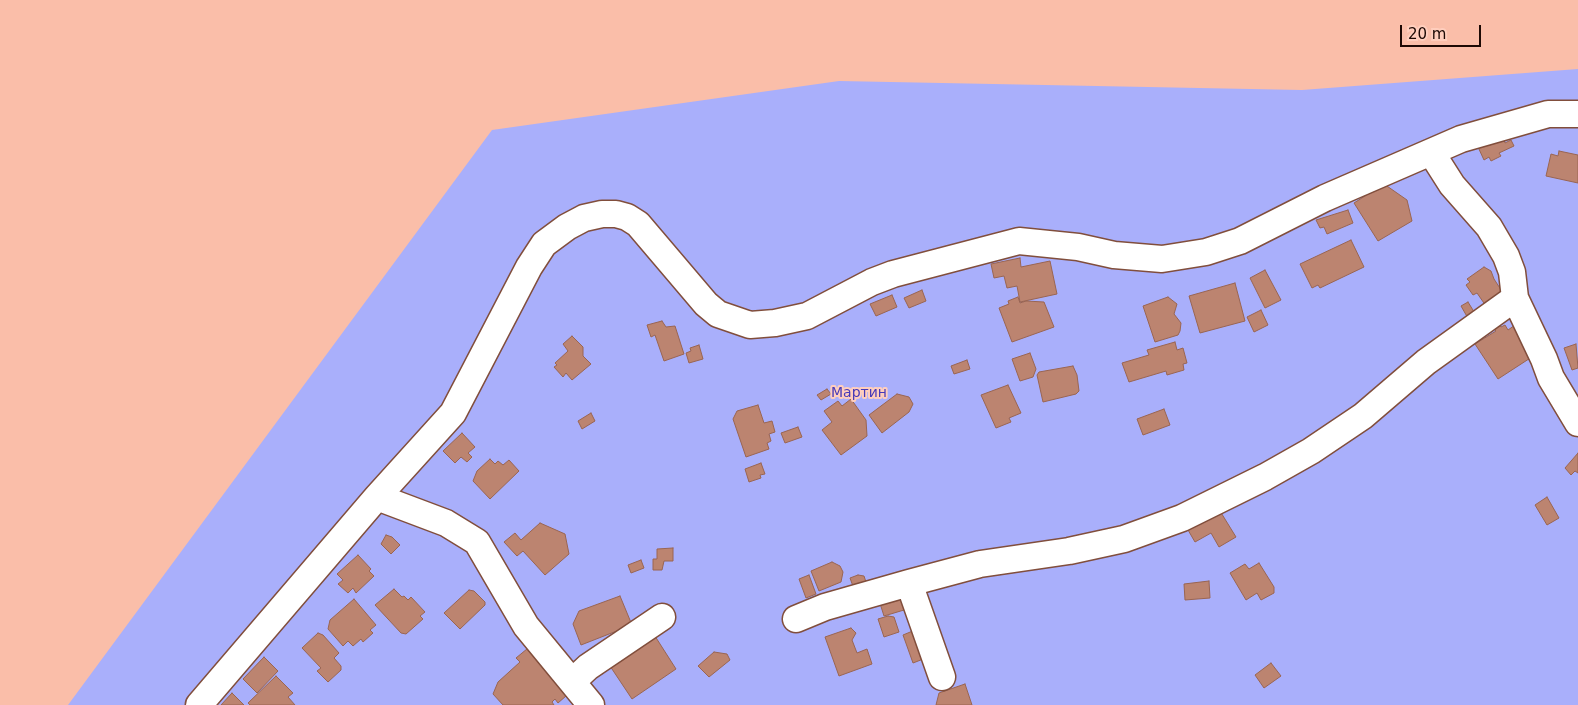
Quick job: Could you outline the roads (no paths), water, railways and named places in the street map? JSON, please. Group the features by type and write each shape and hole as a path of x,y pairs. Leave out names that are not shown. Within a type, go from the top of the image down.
{"street":[{"path":"200,705 377,497 453,412 529,267 544,244 567,227 584,218 602,214 616,214 627,217 638,224 706,304 718,314 750,325 775,323 806,316 872,282 893,274 1019,242 1078,247 1114,255 1162,259 1206,252 1240,241 1325,198 1460,139 1548,114 1578,114"},
{"path":"1431,152 1452,185 1489,227 1506,256 1512,272 1515,298 1551,378 1578,423"},
{"path":"796,619 825,607 980,564 1069,551 1124,538 1182,518 1265,477 1311,451 1363,416 1426,362 1515,298"},
{"path":"377,497 446,523 477,542 526,626 591,705"},
{"path":"909,583 942,677"},
{"path":"573,681 588,667 662,617"}],"park label":[{"name":"Мартин","path":"859,393"}]}
